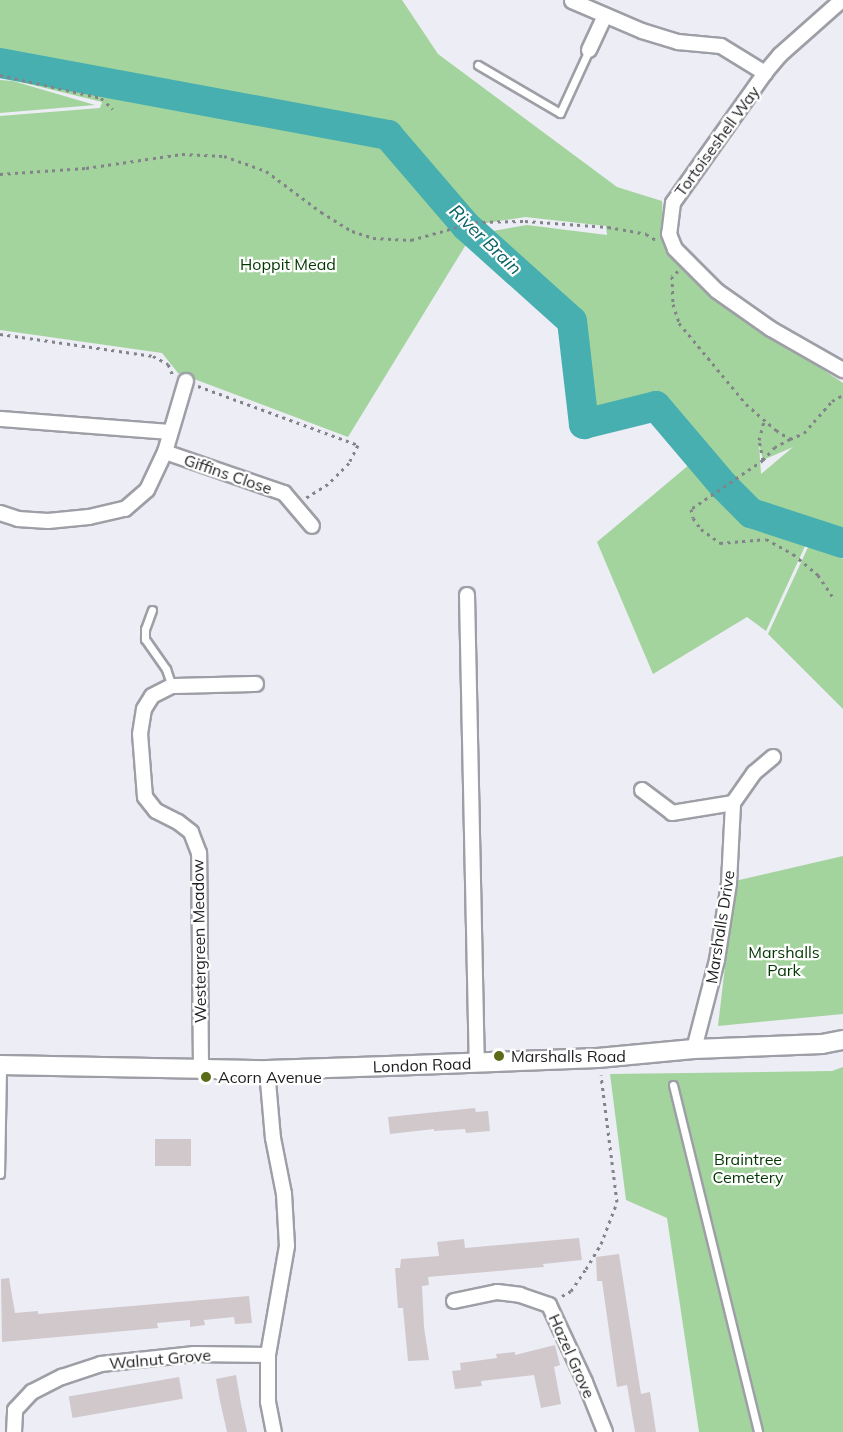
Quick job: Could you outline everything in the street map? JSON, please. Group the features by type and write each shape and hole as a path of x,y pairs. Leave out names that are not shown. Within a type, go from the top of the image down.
{"street":[{"name":"Tortoiseshell Way","path":"675,249 669,234 673,203 765,74 780,56 842,0"},
{"path":"570,1 642,31 678,42 721,46 765,74"},
{"path":"589,50 605,15"},
{"path":"675,249 717,291 771,329 843,370"},
{"name":"Giffins Close","path":"0,513 18,519 48,521 89,517 125,509 147,490 165,452 186,381"},
{"path":"0,418 170,432"},
{"name":"Giffins Close","path":"165,452 284,494 312,526"},
{"path":"467,595 477,1063"},
{"path":"172,686 256,684"},
{"name":"Westergreen Meadow","path":"172,686 152,696 144,709 140,734 145,796 156,811 178,822 190,832 199,854 201,1067"},
{"path":"642,790 672,813 733,804 754,773 773,757"},
{"name":"Marshalls Drive","path":"694,1049 717,960 729,883 733,804"},
{"name":"London Road","path":"1,1065 267,1070 598,1058 694,1049 822,1044 843,1040"},
{"path":"267,1070 273,1138 284,1194 287,1246 268,1355 268,1402 274,1432"},
{"name":"Hazel Grove","path":"454,1301 497,1292 520,1295 549,1305 585,1382 605,1432"},
{"name":"Walnut Grove","path":"14,1432 15,1410 32,1392 62,1377 101,1364 194,1354 268,1355"}],"lane":[{"path":"478,65 560,113 589,50"},
{"path":"152,610 145,628 145,639 166,669 172,686"},
{"path":"0,1174 1,1065"},
{"path":"673,1085 758,1432"}],"path":[{"path":"0,75 101,98 113,109"},
{"path":"0,174 86,168 182,154 224,156 266,171 321,212 352,231 374,238 411,240 475,222 525,221 608,227 646,234 662,247 666,245 675,249 684,267 672,276 673,304 679,323 716,370 764,421 790,439"},
{"path":"0,334 153,356 168,364 172,376 358,445 349,464 328,484 294,505"},
{"path":"835,600 818,575 793,554 766,539 720,543 693,518 691,509 763,460 775,447 804,433 832,401 843,395"},
{"path":"763,460 759,440 764,421"},
{"path":"549,1305 570,1291 586,1269 601,1244 616,1203 606,1104 598,1058"}],"green space":[{"path":"0,0 402,0 438,54 617,187 662,201 664,237 771,335 843,383 843,536 810,525 806,544 766,631 747,617 653,674 597,542 702,454 656,402 588,419 575,317 481,233 527,225 607,235 606,226 525,217 474,225 392,131 0,57","holes":["759,444 763,460 793,447 761,474"]},
{"name":"Hoppit Mead","path":"0,72 140,102 388,135 470,238 348,437 178,373 162,353 0,330 0,116 100,108 102,102 0,77"},
{"path":"0,80 13,81 95,105 0,113"},
{"path":"809,545 843,559 843,709 768,634"},
{"name":"Marshalls Park","path":"843,856 843,1014 718,1026 735,881"},
{"name":"Braintree Cemetery","path":"843,1067 843,1432 699,1432 667,1218 626,1200 610,1074 832,1071"}],"building":[{"path":"475,1108 476,1112 488,1111 490,1131 466,1133 465,1129 434,1131 434,1129 390,1134 388,1117"},
{"path":"155,1139 191,1139 191,1166 155,1166"},
{"path":"579,1238 582,1260 543,1264 544,1267 428,1277 429,1285 422,1286 424,1327 429,1360 408,1361 403,1308 398,1308 395,1268 400,1268 401,1259 439,1256 437,1242 464,1239 465,1248"},
{"path":"619,1254 641,1394 650,1392 656,1432 635,1432 627,1385 617,1387 602,1281 597,1281 596,1257"},
{"path":"9,1278 15,1313 38,1311 38,1314 249,1296 252,1323 235,1324 234,1317 204,1320 205,1325 190,1327 190,1320 157,1323 158,1328 2,1342 1,1279"},
{"path":"555,1345 560,1365 554,1367 561,1404 541,1408 534,1375 481,1381 482,1386 455,1389 452,1371 461,1370 460,1363 497,1358 496,1354 515,1352 515,1355"},
{"path":"236,1375 247,1432 227,1432 220,1401 216,1379"},
{"path":"179,1377 183,1399 73,1418 69,1396"}],"waterway":[{"name":"River Brain","path":"0,63 388,135 466,226 572,321 584,424 656,406 723,485 751,513 843,543"}],"place":[{"name":"Marshalls Road","path":"499,1056"},
{"name":"Acorn Avenue","path":"206,1077"}]}
